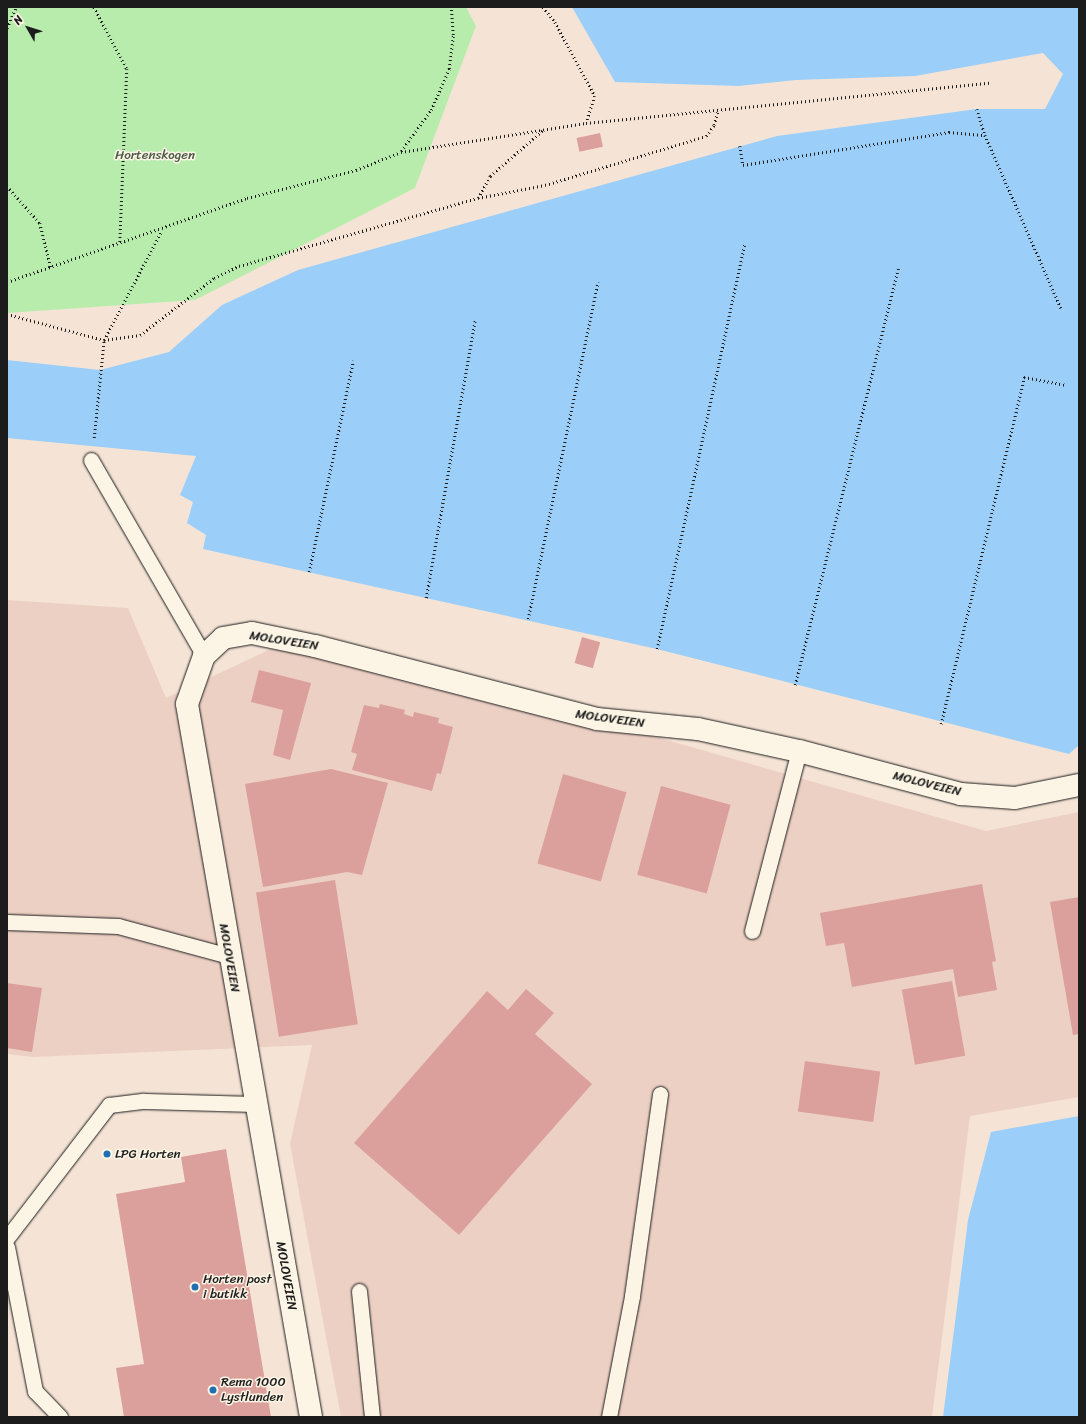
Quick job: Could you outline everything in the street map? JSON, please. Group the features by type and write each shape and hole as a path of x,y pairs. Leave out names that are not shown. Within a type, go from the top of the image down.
{"street":[{"name":"MOLOVEIEN","path":"312,1417 229,956 187,704 204,656 223,638 252,633 315,646 597,719 698,729 799,751 961,794 1015,798 1075,783"}],"lane":[{"path":"91,460 204,656"},
{"path":"752,931 799,751"},
{"path":"7,922 118,926 229,956"},
{"path":"609,1417 632,1296 660,1094"},
{"path":"7,1238 109,1105 144,1102 256,1104"},
{"path":"7,1247 35,1391 60,1417"},
{"path":"359,1291 372,1417"}],"path":[{"path":"7,28 16,7"},
{"path":"94,7 127,69 120,244"},
{"path":"401,152 431,110 448,70 453,34 451,7"},
{"path":"543,7 555,22 596,96 586,123"},
{"path":"7,282 120,244 247,198 356,170 401,152 586,123 989,83"},
{"path":"977,109 985,135 1061,308"},
{"path":"7,314 104,340 140,335 214,278 239,266 478,198 545,185 706,136 714,125 718,110"},
{"path":"478,198 490,176 544,129"},
{"path":"740,146 743,165 949,132 985,135"},
{"path":"7,186 40,223 51,268"},
{"path":"91,460 104,340 162,229"},
{"path":"657,649 745,243"},
{"path":"795,685 898,268"},
{"path":"528,619 598,282"},
{"path":"426,598 475,320"},
{"path":"309,572 353,361"},
{"path":"941,724 1024,377 1066,385"}],"shaded area":[{"path":"7,600 128,608 166,698 275,647 537,703 986,831 1079,812 1079,1097 970,1116 932,1417 341,1417 290,1144 312,1045 33,1057 7,1054"}],"green space":[{"name":"Hortenskogen","path":"7,7 466,7 476,26 415,188 195,300 7,313"}],"water":[{"path":"572,7 1079,7 1079,745 1069,754 657,649 203,549 206,535 187,523 193,502 180,495 196,456 7,438 7,360 100,370 169,352 222,305 298,270 777,136 977,109 1045,109 1063,74 1043,53 915,76 796,80 739,86 615,82"},
{"path":"1079,1116 1079,1417 943,1417 968,1220 991,1132"}],"building":[{"path":"600,133 603,147 579,152 577,138"},
{"path":"582,637 600,642 593,668 575,663"},
{"path":"259,670 311,683 290,760 273,755 283,710 251,702"},
{"path":"380,704 405,710 404,714 413,717 414,712 439,718 438,723 453,727 441,774 437,773 432,791 352,770 357,754 351,752 364,705 379,708"},
{"path":"331,769 388,783 362,875 347,872 263,887 245,784"},
{"path":"563,774 626,792 601,882 537,863"},
{"path":"661,786 731,805 707,894 637,875"},
{"path":"335,880 358,1024 279,1037 256,893"},
{"path":"982,884 996,961 992,962 997,990 958,997 953,969 852,987 844,943 826,946 820,913"},
{"path":"1079,897 1079,1034 1073,1035 1050,902"},
{"path":"952,981 965,1056 915,1065 902,990"},
{"path":"7,983 42,988 32,1052 7,1048"},
{"path":"526,989 554,1013 535,1034 592,1084 459,1235 354,1143 487,991 508,1010"},
{"path":"805,1061 880,1072 873,1122 798,1112"},
{"path":"226,1149 271,1417 124,1417 116,1368 144,1364 116,1194 185,1182 181,1157"}],"place":[{"name":"LPG Horten","path":"107,1154"},
{"name":"Horten post i butikk","path":"195,1287"},
{"name":"Rema 1000 Lystlunden","path":"213,1390"}]}
